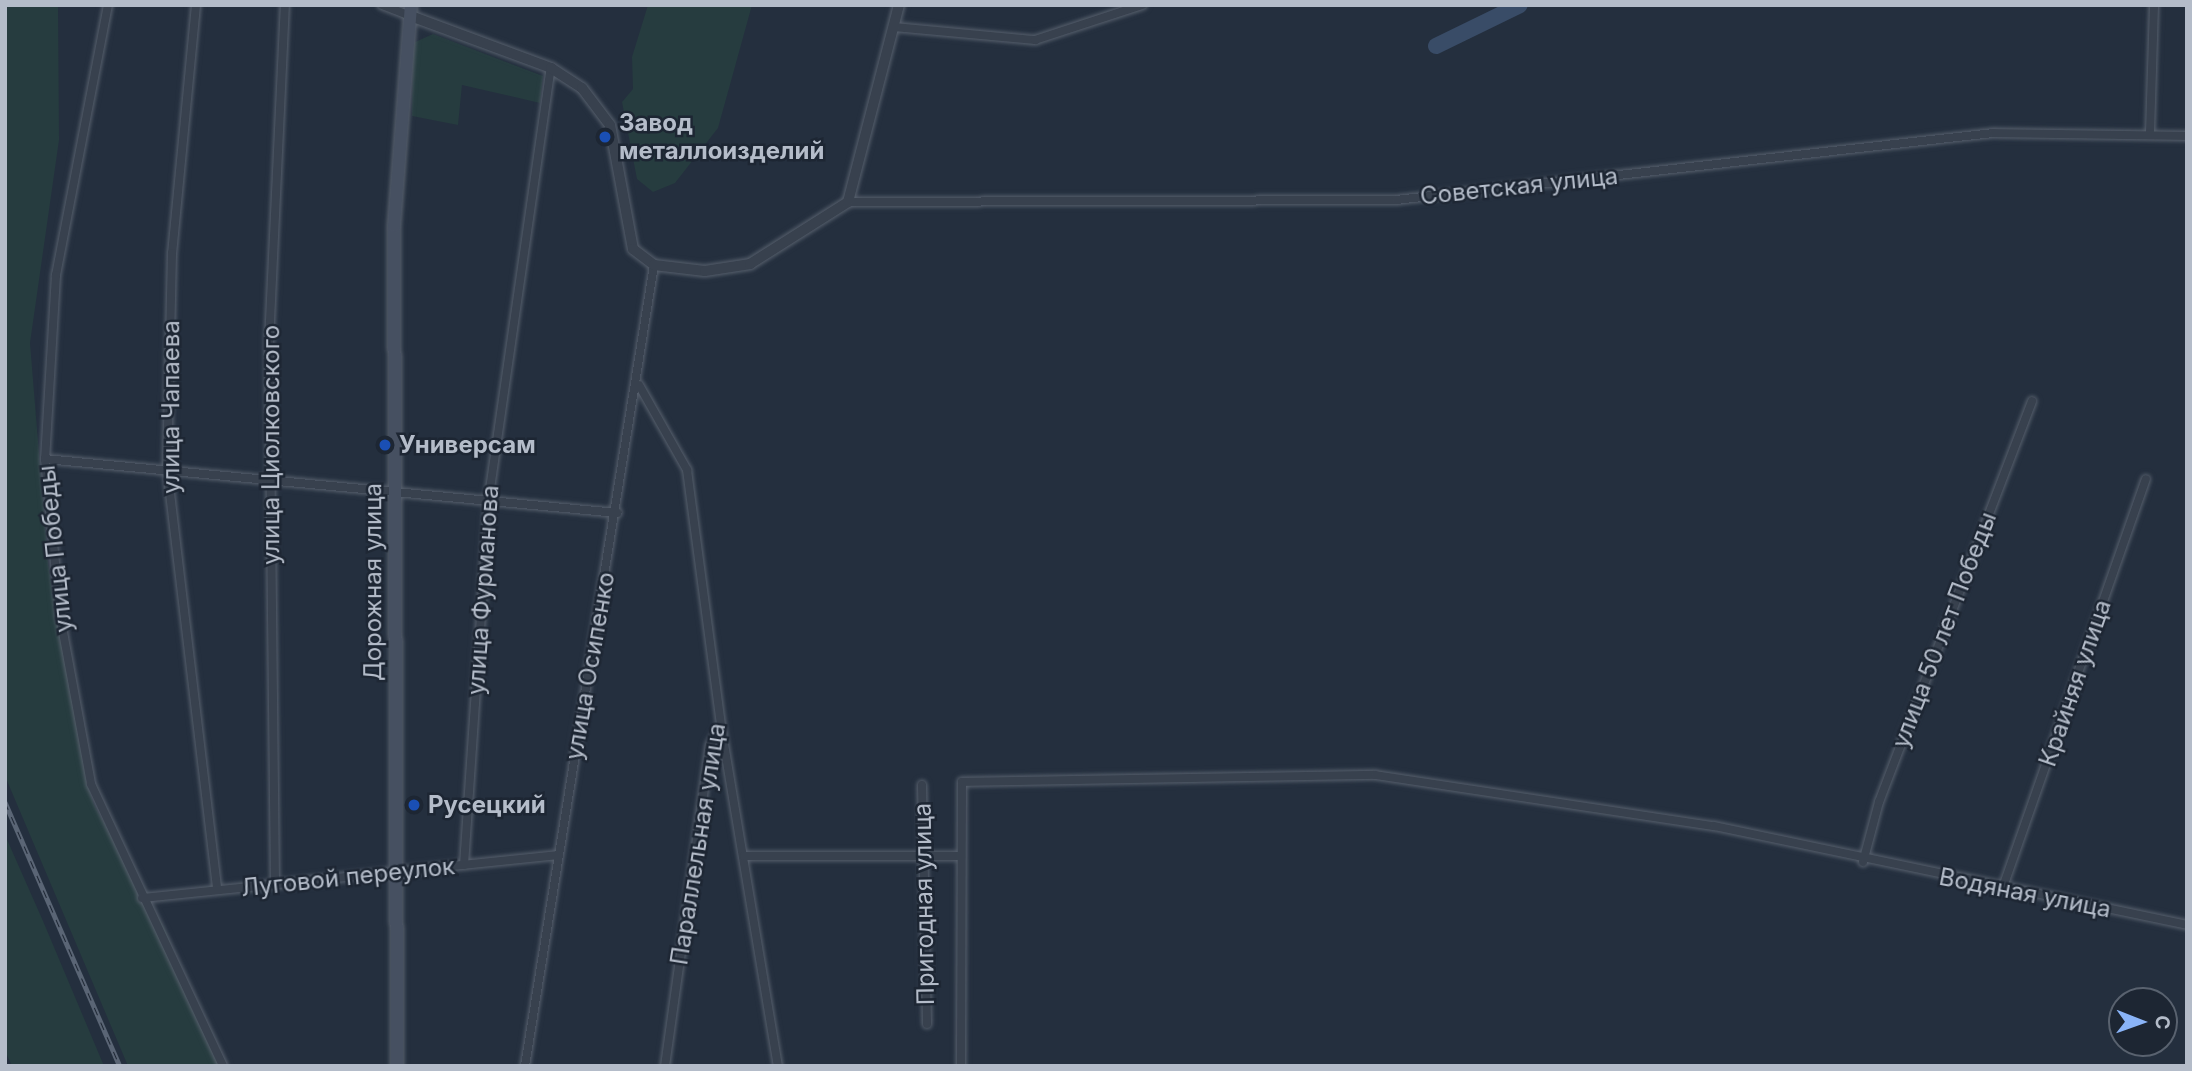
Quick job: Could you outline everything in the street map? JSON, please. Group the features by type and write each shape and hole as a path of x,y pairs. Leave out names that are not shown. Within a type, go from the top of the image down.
{"main road":[{"name":"Дорожная улица","path":"397,1066 393,872 394,226 410,10"}],"street":[{"name":"улица Победы","path":"108,5 56,275 45,459 60,616 92,784 142,898 223,1066"},
{"name":"улица Чапаева","path":"196,5 172,253 167,468 218,890"},
{"name":"улица Циолковского","path":"275,884 269,328 285,5"},
{"path":"382,5 410,10 551,68 606,114 629,239 654,265 738,268 848,202 899,5"},
{"path":"894,27 1035,40 1142,5"},
{"path":"2150,133 2154,5"},
{"name":"улица Фурманова","path":"464,864 489,496 551,68"},
{"name":"Советская улица","path":"848,202 1396,200 1993,133 2150,133 2187,136"},
{"name":"улица Осипенко","path":"525,1066 555,855 639,385 654,265"},
{"name":"Параллельная улица","path":"639,385 687,470 721,726 710,745 665,1066"},
{"name":"улица 50 лет Победы","path":"1863,862 1879,802 2032,401"},
{"path":"45,459 167,468 395,491 489,496 617,513"},
{"name":"Крайняя улица","path":"2003,887 2146,479"},
{"path":"721,726 778,1066"},
{"name":"Водяная улица","path":"960,856 962,782 1375,775 1714,826 1863,862 2003,887 2187,925"},
{"name":"Пригодная улица","path":"922,785 927,1024"},
{"name":"Луговой переулок","path":"142,898 555,855"},
{"path":"744,856 960,856 961,1066"}],"green space":[{"path":"5,5 58,5 59,140 30,343 48,564 86,779 94,805 164,927 220,1066 128,1066 5,776"},
{"path":"648,5 752,5 718,128 675,183 653,192 637,179 622,102 633,89 632,57"},
{"path":"433,34 543,76 540,103 462,85 458,125 412,116 413,43"},
{"path":"5,835 104,1066 12,1066 5,1051"}],"waterway":[{"path":"1436,46 1520,5"}],"railway":[{"path":"5,802 120,1066"}],"place":[{"name":"Завод металлоизделий","path":"605,137"},
{"name":"Универсам","path":"385,445"},
{"name":"Русецкий","path":"414,805"}]}
